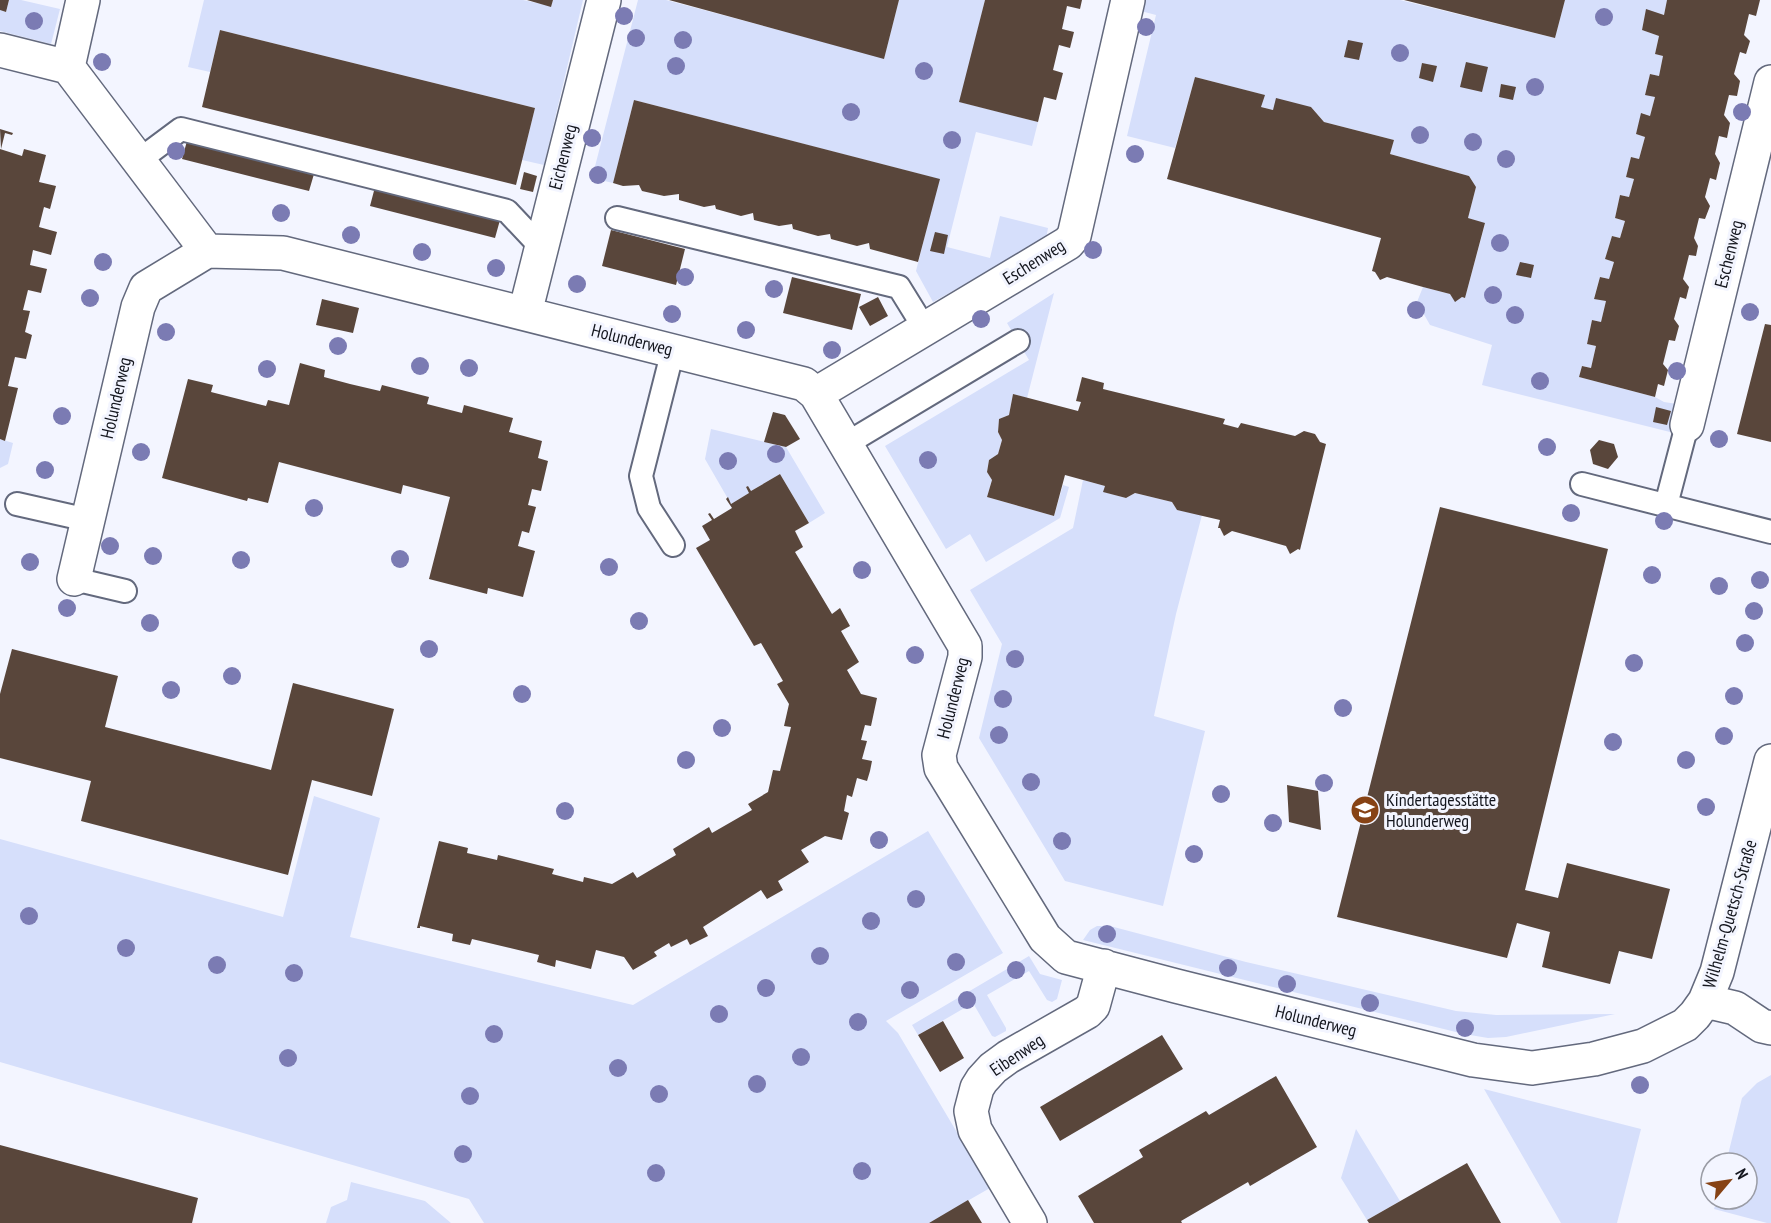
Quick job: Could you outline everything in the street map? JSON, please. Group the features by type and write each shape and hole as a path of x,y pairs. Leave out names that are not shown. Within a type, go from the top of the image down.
{"street":[{"path":"68,67 83,0"},
{"name":"Eichenweg","path":"525,314 540,246 603,0"},
{"name":"Eschenweg","path":"816,394 1068,243 1074,236 1128,0"},
{"path":"0,50 68,67 207,250"},
{"name":"Eschenweg","path":"1687,425 1771,82"},
{"name":"Holunderweg","path":"74,579 138,307 146,288 207,250 283,253 804,384 816,394 965,646 965,657 939,755 941,768 1045,938 1065,957 1473,1060 1532,1068 1594,1059 1643,1046 1695,1013"},
{"name":"Wilhelm-Quetsch-Straße","path":"1695,1013 1717,972 1771,761"},
{"name":"Eibenweg","path":"1030,1223 975,1130 971,1111 977,1088 993,1068 1008,1057 1087,1012 1093,1006 1104,966"},
{"path":"1695,1013 1735,1008 1762,1026 1771,1028"}],"lane":[{"path":"138,161 181,129 507,211 540,246"},
{"path":"617,218 899,287 925,329"},
{"path":"846,444 1018,341"},
{"path":"673,350 641,476 649,508 673,545"},
{"path":"1666,505 1687,425"},
{"path":"1582,484 1771,532"},
{"path":"17,504 88,520"},
{"path":"74,579 125,591"}],"shaded area":[{"path":"9,0 21,0 60,9 51,44 0,31 0,10 6,12"},
{"path":"204,0 523,0 551,6 553,0 583,0 544,165 522,160 535,108 220,30 210,72 188,67"},
{"path":"638,0 666,0 884,58 899,0 985,0 960,102 1038,122 1032,146 976,132 947,247 990,258 1000,216 1048,228 1046,239 933,302 916,271 939,179 634,100 613,183 592,178"},
{"path":"1140,0 1400,0 1555,38 1565,0 1667,0 1664,15 1646,10 1642,30 1659,36 1655,54 1663,56 1659,76 1650,74 1645,94 1655,97 1650,116 1642,113 1636,134 1645,137 1639,159 1631,157 1626,177 1634,179 1629,197 1620,195 1615,218 1625,221 1620,238 1612,236 1605,259 1614,262 1609,279 1600,277 1594,298 1606,301 1601,322 1592,320 1587,344 1596,346 1591,368 1582,366 1579,377 1677,404 1670,432 1482,385 1492,345 1430,325 1417,302 1423,287 1450,294 1455,301 1462,297 1465,298 1485,224 1468,218 1476,187 1469,176 1390,154 1394,140 1324,122 1311,107 1273,110 1261,107 1264,95 1195,77 1175,148 1127,136 1156,15 1137,10"},
{"path":"1054,293 1027,398 1013,394 1009,415 999,419 998,432 1002,440 998,454 989,460 987,472 992,480 987,497 1054,516 1063,485 1069,487 1060,518 986,562 970,534 946,549 885,446 1029,360 1007,323"},
{"path":"711,429 786,447 825,513 809,523 780,474 751,491 748,486 746,487 749,493 731,504 705,459"},
{"path":"0,439 13,443 8,464 0,468"},
{"path":"1083,480 1105,486 1104,492 1126,498 1135,493 1172,502 1177,510 1202,515 1176,614 1154,716 1205,731 1163,906 1065,881 979,738 1002,644 970,590 1073,528"},
{"path":"314,796 380,818 350,937 633,1005 928,831 1003,953 886,1021 898,1033 990,1188 929,1223 484,1223 469,1199 0,1062 0,839 283,917"},
{"path":"1097,926 1110,926 1246,962 1456,1011 1496,1015 1615,1014 1506,1037 1488,1038 1464,1034 1083,940 1090,930"},
{"path":"1029,956 1040,974 1062,980 1057,999 1052,1002 1047,1000 1029,971 987,995 1006,1031 995,1037 992,1036 973,1003 918,1035 912,1025"},
{"path":"1771,1075 1771,1223 1722,1211 1759,1211 1759,1151 1729,1151 1742,1098 1757,1083"},
{"path":"1484,1089 1641,1129 1617,1223 1561,1223"},
{"path":"1356,1129 1400,1201 1367,1220 1341,1178"},
{"path":"351,1182 425,1201 451,1223 326,1223 331,1207 347,1200"}],"building":[{"path":"0,0 9,0 6,12 0,10"},
{"path":"527,0 553,0 551,7"},
{"path":"669,0 899,0 884,59"},
{"path":"985,0 1082,0 1080,9 1067,6 1062,29 1074,32 1070,48 1059,45 1053,70 1063,73 1056,100 1044,97 1038,122 959,102"},
{"path":"1404,0 1565,0 1555,38"},
{"path":"1667,0 1760,0 1756,16 1749,14 1744,35 1750,41 1746,54 1740,52 1734,74 1740,81 1737,96 1729,95 1724,115 1730,123 1727,138 1719,136 1715,154 1720,163 1716,180 1710,178 1705,197 1710,206 1705,219 1699,218 1694,238 1698,246 1696,256 1689,255 1683,279 1689,287 1686,299 1680,297 1674,319 1679,326 1675,341 1669,340 1663,364 1668,370 1664,386 1658,384 1655,397 1579,377 1582,366 1591,368 1596,346 1587,344 1592,320 1601,322 1606,301 1594,299 1600,277 1609,279 1614,262 1605,259 1612,236 1620,238 1625,221 1615,218 1620,195 1629,197 1634,179 1626,177 1631,157 1639,159 1645,137 1636,134 1641,113 1650,116 1655,97 1645,95 1650,74 1659,76 1663,56 1655,54 1659,36 1642,30 1646,9 1664,15"},
{"path":"220,30 535,108 516,185 202,107"},
{"path":"1348,40 1363,43 1359,60 1344,57"},
{"path":"1466,62 1488,67 1482,92 1460,87"},
{"path":"1422,63 1437,66 1433,82 1419,78"},
{"path":"1195,77 1265,95 1261,107 1273,110 1276,98 1311,107 1324,122 1394,140 1390,154 1469,176 1476,187 1468,218 1485,223 1465,298 1462,297 1455,302 1450,294 1387,277 1380,280 1372,271 1381,238 1167,179"},
{"path":"1501,84 1516,87 1513,100 1499,97"},
{"path":"634,100 940,179 918,262 870,249 869,243 857,246 831,239 830,234 818,236 793,229 792,224 779,226 754,220 753,213 741,216 716,209 715,205 704,207 679,200 679,194 664,196 642,191 639,185 623,186 613,183"},
{"path":"0,129 13,133 12,135 5,133 1,149"},
{"path":"187,141 314,174 309,191 182,159"},
{"path":"0,149 22,156 24,149 46,155 39,182 56,186 50,209 44,207 39,227 57,232 51,255 33,250 30,265 47,269 41,293 28,290 23,310 30,311 25,332 32,335 26,359 15,357 8,386 18,388 5,441 0,439"},
{"path":"524,172 537,176 533,192 520,189"},
{"path":"375,187 500,220 495,238 370,206"},
{"path":"611,230 685,249 676,285 602,266"},
{"path":"935,232 948,235 944,254 930,251"},
{"path":"1520,262 1534,265 1531,278 1516,275"},
{"path":"792,277 861,294 852,330 783,313"},
{"path":"878,297 888,316 870,326 859,307"},
{"path":"322,299 359,308 353,333 316,325"},
{"path":"1765,324 1771,325 1771,442 1737,434"},
{"path":"300,363 325,370 324,377 350,384 380,391 382,385 429,397 427,404 462,413 464,405 513,418 509,432 542,441 538,458 548,461 541,491 532,489 528,505 536,507 529,533 522,531 518,546 535,551 523,597 488,588 487,594 429,579 450,497 403,485 401,494 279,462 268,503 248,498 247,501 162,478 188,379 213,385 211,392 266,406 268,400 289,405"},
{"path":"1082,377 1104,383 1103,389 1225,419 1223,424 1238,428 1241,423 1295,436 1304,431 1315,434 1320,442 1326,444 1300,550 1290,554 1286,546 1232,531 1224,536 1218,528 1220,520 1177,510 1172,502 1135,493 1126,498 1103,492 1105,486 1065,475 1054,516 987,497 992,480 987,472 989,460 998,454 1002,440 998,432 999,419 1009,415 1013,394 1078,411 1081,402 1076,401"},
{"path":"1656,407 1671,411 1667,425 1653,422"},
{"path":"773,412 785,415 800,439 786,447 764,442"},
{"path":"1599,440 1614,444 1618,457 1608,469 1593,464 1590,450"},
{"path":"780,474 809,523 795,531 803,547 795,552 832,614 840,608 850,626 841,631 859,662 847,670 861,694 877,698 871,726 865,725 861,740 867,741 862,759 872,761 870,771 867,781 857,778 852,797 847,795 844,811 849,813 842,840 825,836 801,850 809,862 778,881 783,890 767,899 761,890 703,927 708,936 690,945 687,939 671,947 669,943 654,952 657,956 633,970 624,957 596,950 591,969 556,960 555,967 537,962 539,955 472,939 470,945 452,941 453,934 420,926 417,928 439,841 468,848 467,853 497,860 498,855 554,869 552,874 583,882 584,877 612,884 633,872 637,878 676,855 673,849 709,827 712,833 752,810 748,804 768,792 773,770 780,771 791,727 784,726 789,704 777,684 783,681 761,643 754,646 696,548 710,540 702,526 712,520 708,514 710,513 714,519 732,508 726,499 728,497 731,504 749,493 746,487 748,486 751,491"},
{"path":"1440,507 1608,549 1525,890 1558,898 1567,863 1670,889 1652,959 1619,951 1610,984 1542,967 1550,932 1517,923 1507,958 1337,917"},
{"path":"12,649 118,676 105,727 271,770 293,683 394,709 372,796 312,780 288,875 81,821 91,781 0,758 0,694"},
{"path":"1287,785 1318,791 1321,830 1289,822"},
{"path":"943,1021 964,1058 940,1072 918,1035"},
{"path":"1162,1035 1183,1069 1060,1141 1040,1107"},
{"path":"1276,1076 1317,1147 1250,1186 1248,1182 1181,1221 1182,1223 1094,1223 1078,1196 1143,1157 1139,1150 1206,1111 1209,1115"},
{"path":"0,1145 198,1198 192,1223 0,1223"},
{"path":"1467,1163 1501,1223 1369,1223 1367,1220"},
{"path":"968,1200 982,1223 929,1223"}],"place":[{"name":"Kindertagesstätte Holunderweg","path":"1365,810"}]}
